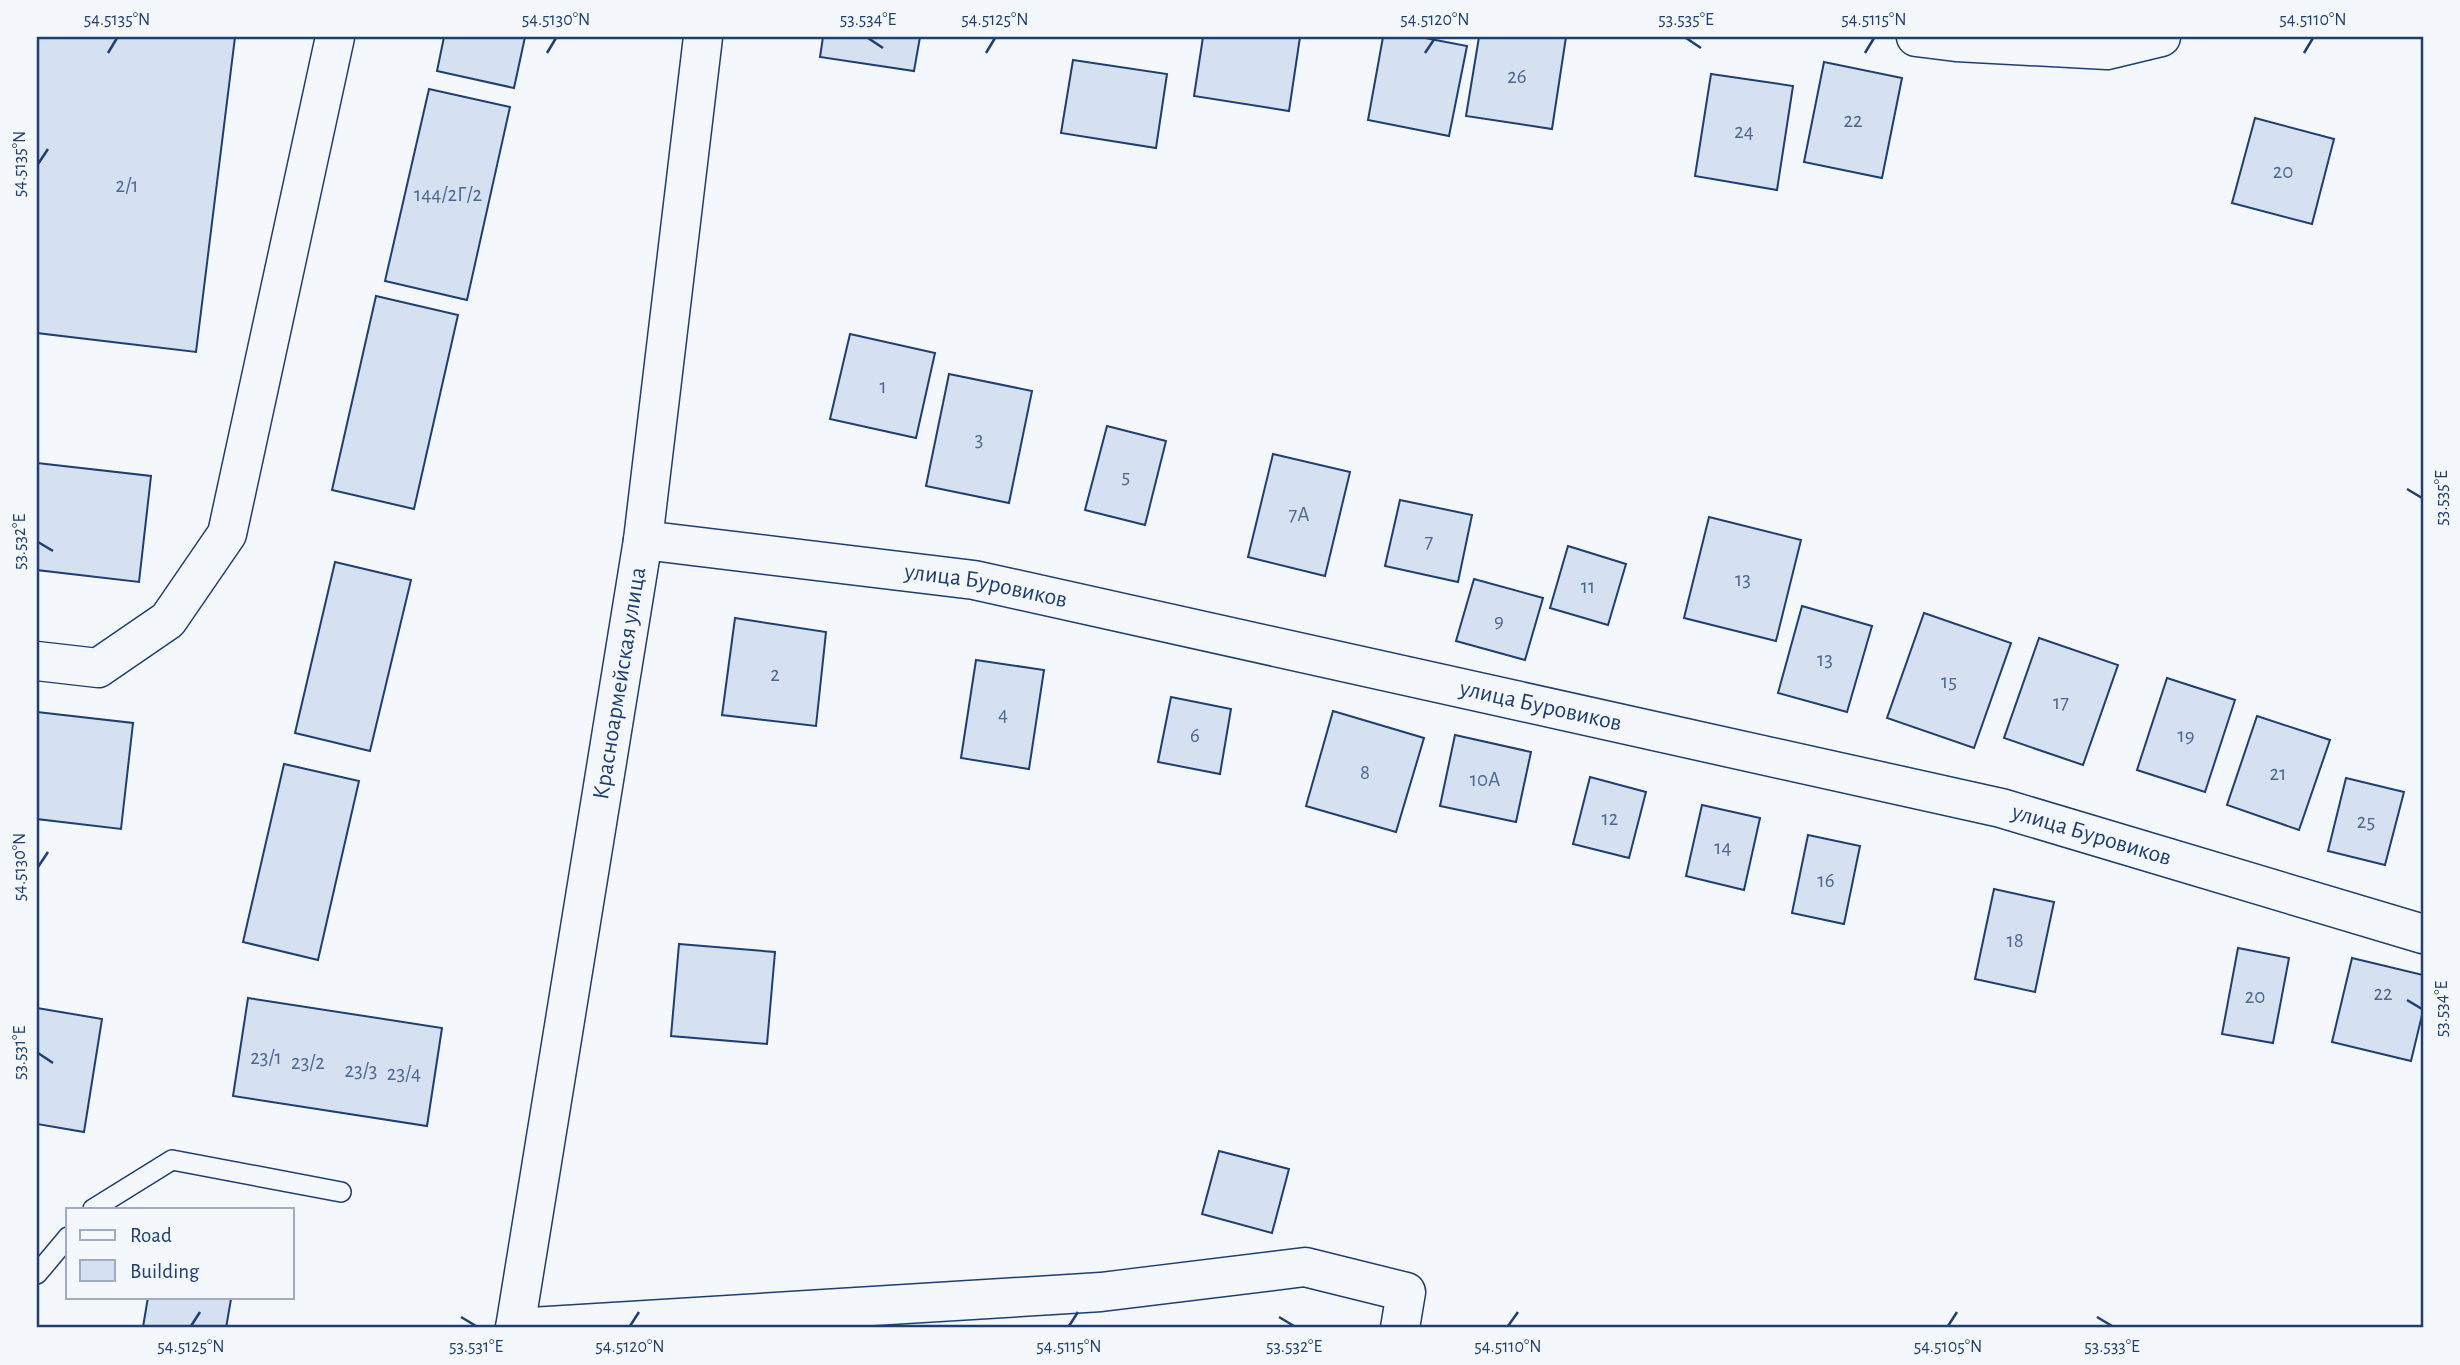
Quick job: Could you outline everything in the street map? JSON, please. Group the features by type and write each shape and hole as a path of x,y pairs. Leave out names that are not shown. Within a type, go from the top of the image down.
{"street":[{"path":"37,661 98,668 168,620 227,534 335,37"},
{"name":"Красноармейская улица","path":"515,1328 643,540 702,37"},
{"path":"1916,37 2107,50 2161,37"},
{"name":"улица Буровиков","path":"643,540 974,580 2001,808 2423,934"},
{"path":"515,1328 1101,1292 1305,1267 1406,1292 1400,1328"}],"lane":[{"path":"95,1208 172,1160 341,1192"},
{"path":"37,1274 66,1239"}],"building":[{"path":"37,37 235,37 196,352 37,333"},
{"path":"444,37 525,37 514,88 437,71"},
{"path":"823,37 920,37 914,71 820,57"},
{"path":"1203,37 1300,37 1289,111 1194,96"},
{"path":"1383,37 1420,37 1467,46 1449,136 1368,120"},
{"path":"1479,37 1566,37 1552,129 1466,116"},
{"path":"1073,60 1167,74 1156,148 1061,133"},
{"path":"1824,62 1902,78 1882,178 1804,162"},
{"path":"1711,74 1793,86 1777,190 1695,176"},
{"path":"429,89 510,107 467,300 385,281"},
{"path":"2255,118 2334,139 2312,224 2232,203"},
{"path":"376,296 458,315 414,509 332,490"},
{"path":"850,334 935,353 916,438 830,419"},
{"path":"949,374 1032,391 1009,503 926,486"},
{"path":"1107,426 1166,441 1145,525 1085,510"},
{"path":"1273,454 1350,472 1325,576 1248,557"},
{"path":"37,463 151,476 139,582 37,570"},
{"path":"1400,500 1472,515 1458,582 1385,566"},
{"path":"1709,517 1801,540 1776,641 1684,618"},
{"path":"1568,546 1626,564 1608,625 1550,608"},
{"path":"335,562 411,580 370,751 295,733"},
{"path":"1474,579 1543,598 1525,660 1456,641"},
{"path":"1802,606 1872,626 1847,712 1778,693"},
{"path":"1924,613 2011,643 1974,748 1887,718"},
{"path":"735,618 826,632 816,726 722,715"},
{"path":"2039,638 2118,665 2083,765 2004,738"},
{"path":"976,660 1044,670 1029,769 961,758"},
{"path":"2167,678 2235,700 2205,792 2137,770"},
{"path":"1171,697 1231,709 1220,774 1158,762"},
{"path":"1333,711 1424,738 1396,832 1306,806"},
{"path":"37,712 133,723 121,829 37,819"},
{"path":"2257,716 2330,740 2299,830 2227,805"},
{"path":"1455,735 1531,752 1516,822 1440,806"},
{"path":"284,764 359,781 318,960 243,942"},
{"path":"1590,777 1646,792 1629,858 1573,844"},
{"path":"2346,778 2404,792 2385,865 2328,851"},
{"path":"1702,805 1760,818 1744,890 1686,876"},
{"path":"1808,835 1860,846 1844,924 1792,913"},
{"path":"1994,889 2054,902 2035,992 1975,979"},
{"path":"679,944 775,952 767,1044 671,1036"},
{"path":"2238,948 2289,958 2273,1043 2222,1034"},
{"path":"2352,958 2423,975 2423,1011 2411,1061 2332,1042"},
{"path":"248,998 442,1028 427,1126 233,1096"},
{"path":"37,1008 102,1019 84,1132 37,1124"},
{"path":"1219,1151 1289,1169 1272,1233 1202,1214"},
{"path":"148,1298 231,1299 226,1328 143,1327"}]}
